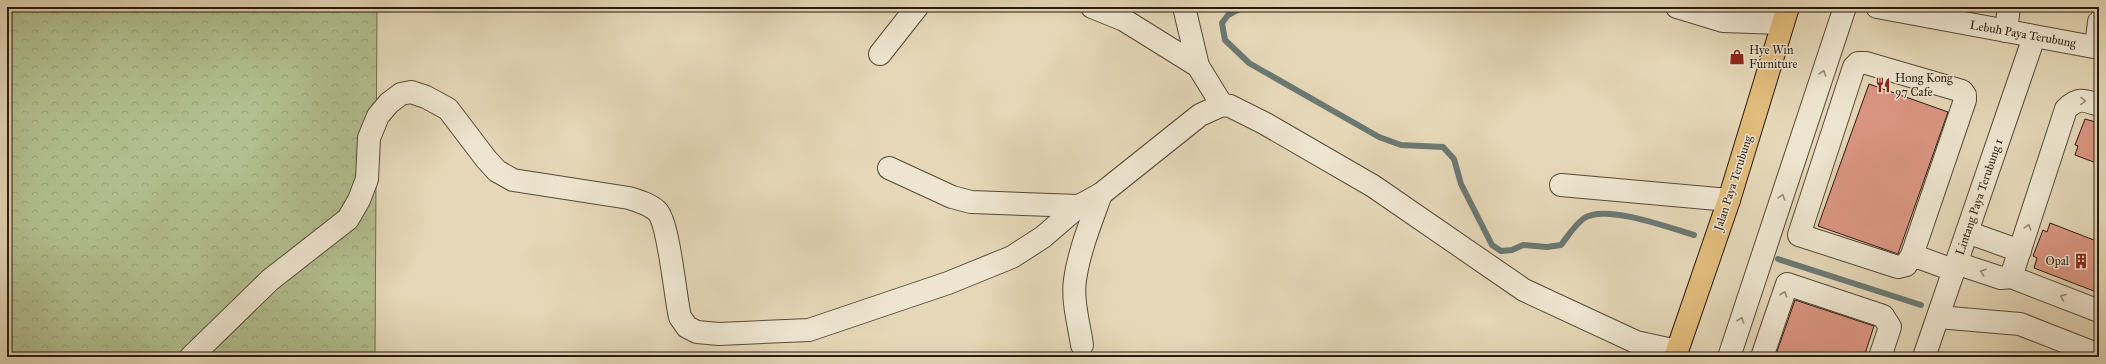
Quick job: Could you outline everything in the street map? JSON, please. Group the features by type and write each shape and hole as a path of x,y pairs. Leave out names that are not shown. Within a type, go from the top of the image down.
{"main road":[{"name":"Jalan Paya Terubung","path":"1676,354 1729,200 1785,15"}],"street":[{"path":"880,54 917,7"},
{"path":"1092,7 1124,20 1198,66"},
{"path":"1184,7 1198,66 1222,105"},
{"path":"1677,7 1723,21 1785,15"},
{"path":"1729,357 1845,7"},
{"name":"Lebuh Paya Terubung","path":"1877,7 1919,11 2006,31 2098,48"},
{"path":"2006,31 2009,7"},
{"path":"2098,48 2099,22"},
{"name":"Lintang Paya Terubung 1","path":"1924,357 2034,36"},
{"path":"1772,227 1898,266 1906,265 1912,255 1962,108 1965,95 1962,91 1866,63 1858,63 1854,67 1799,235"},
{"path":"191,357 270,280 348,219 359,200 367,179 369,138 378,116 389,103 401,94 411,92 426,97 448,109 486,160 497,171 513,180 629,198 646,204 658,212 665,227 680,317 687,327 697,332 719,334 809,330 948,283 1012,257 1044,236 1079,206 1101,194 1200,115 1222,105 1230,106 1264,123 1373,186 1524,290 1630,349 1676,354"},
{"path":"2011,278 2066,109 2073,102 2084,100 2099,105"},
{"path":"889,168 952,197 970,202 1079,206"},
{"path":"1561,185 1729,200"},
{"path":"1082,345 1075,304 1075,281 1080,256 1101,194"},
{"path":"1967,232 2020,251"},
{"path":"1912,255 2001,278 2011,278 2099,311"},
{"path":"1762,357 1787,284 1883,316 1890,327 1880,357"},
{"path":"1938,317 2020,324 2099,355"}],"green space":[{"path":"7,7 377,7 375,357 7,357"}],"building":[{"path":"1869,84 1948,112 1898,254 1818,226"},
{"path":"2085,119 2099,123 2099,164 2075,155 2078,146 2075,145"},
{"name":"Opal","path":"2050,223 2099,242 2099,293 2034,268 2037,258 2033,256 2043,230 2047,232"},
{"path":"1795,300 1874,326 1864,357 1775,357"}],"waterway":[{"path":"1243,7 1228,15 1222,23 1225,40 1249,63 1379,137 1401,145 1443,147 1454,159 1461,184 1492,245 1501,251 1512,250 1523,245 1547,247 1561,245 1571,231 1583,219 1593,215 1621,215 1637,218 1694,235"},
{"path":"1778,259 1921,305"}],"place":[{"name":"Hye Win Furniture","path":"1737,57"},
{"name":"Hong Kong 97 Cafe","path":"1883,85"},
{"name":"Opal","path":"2081,261"}]}
